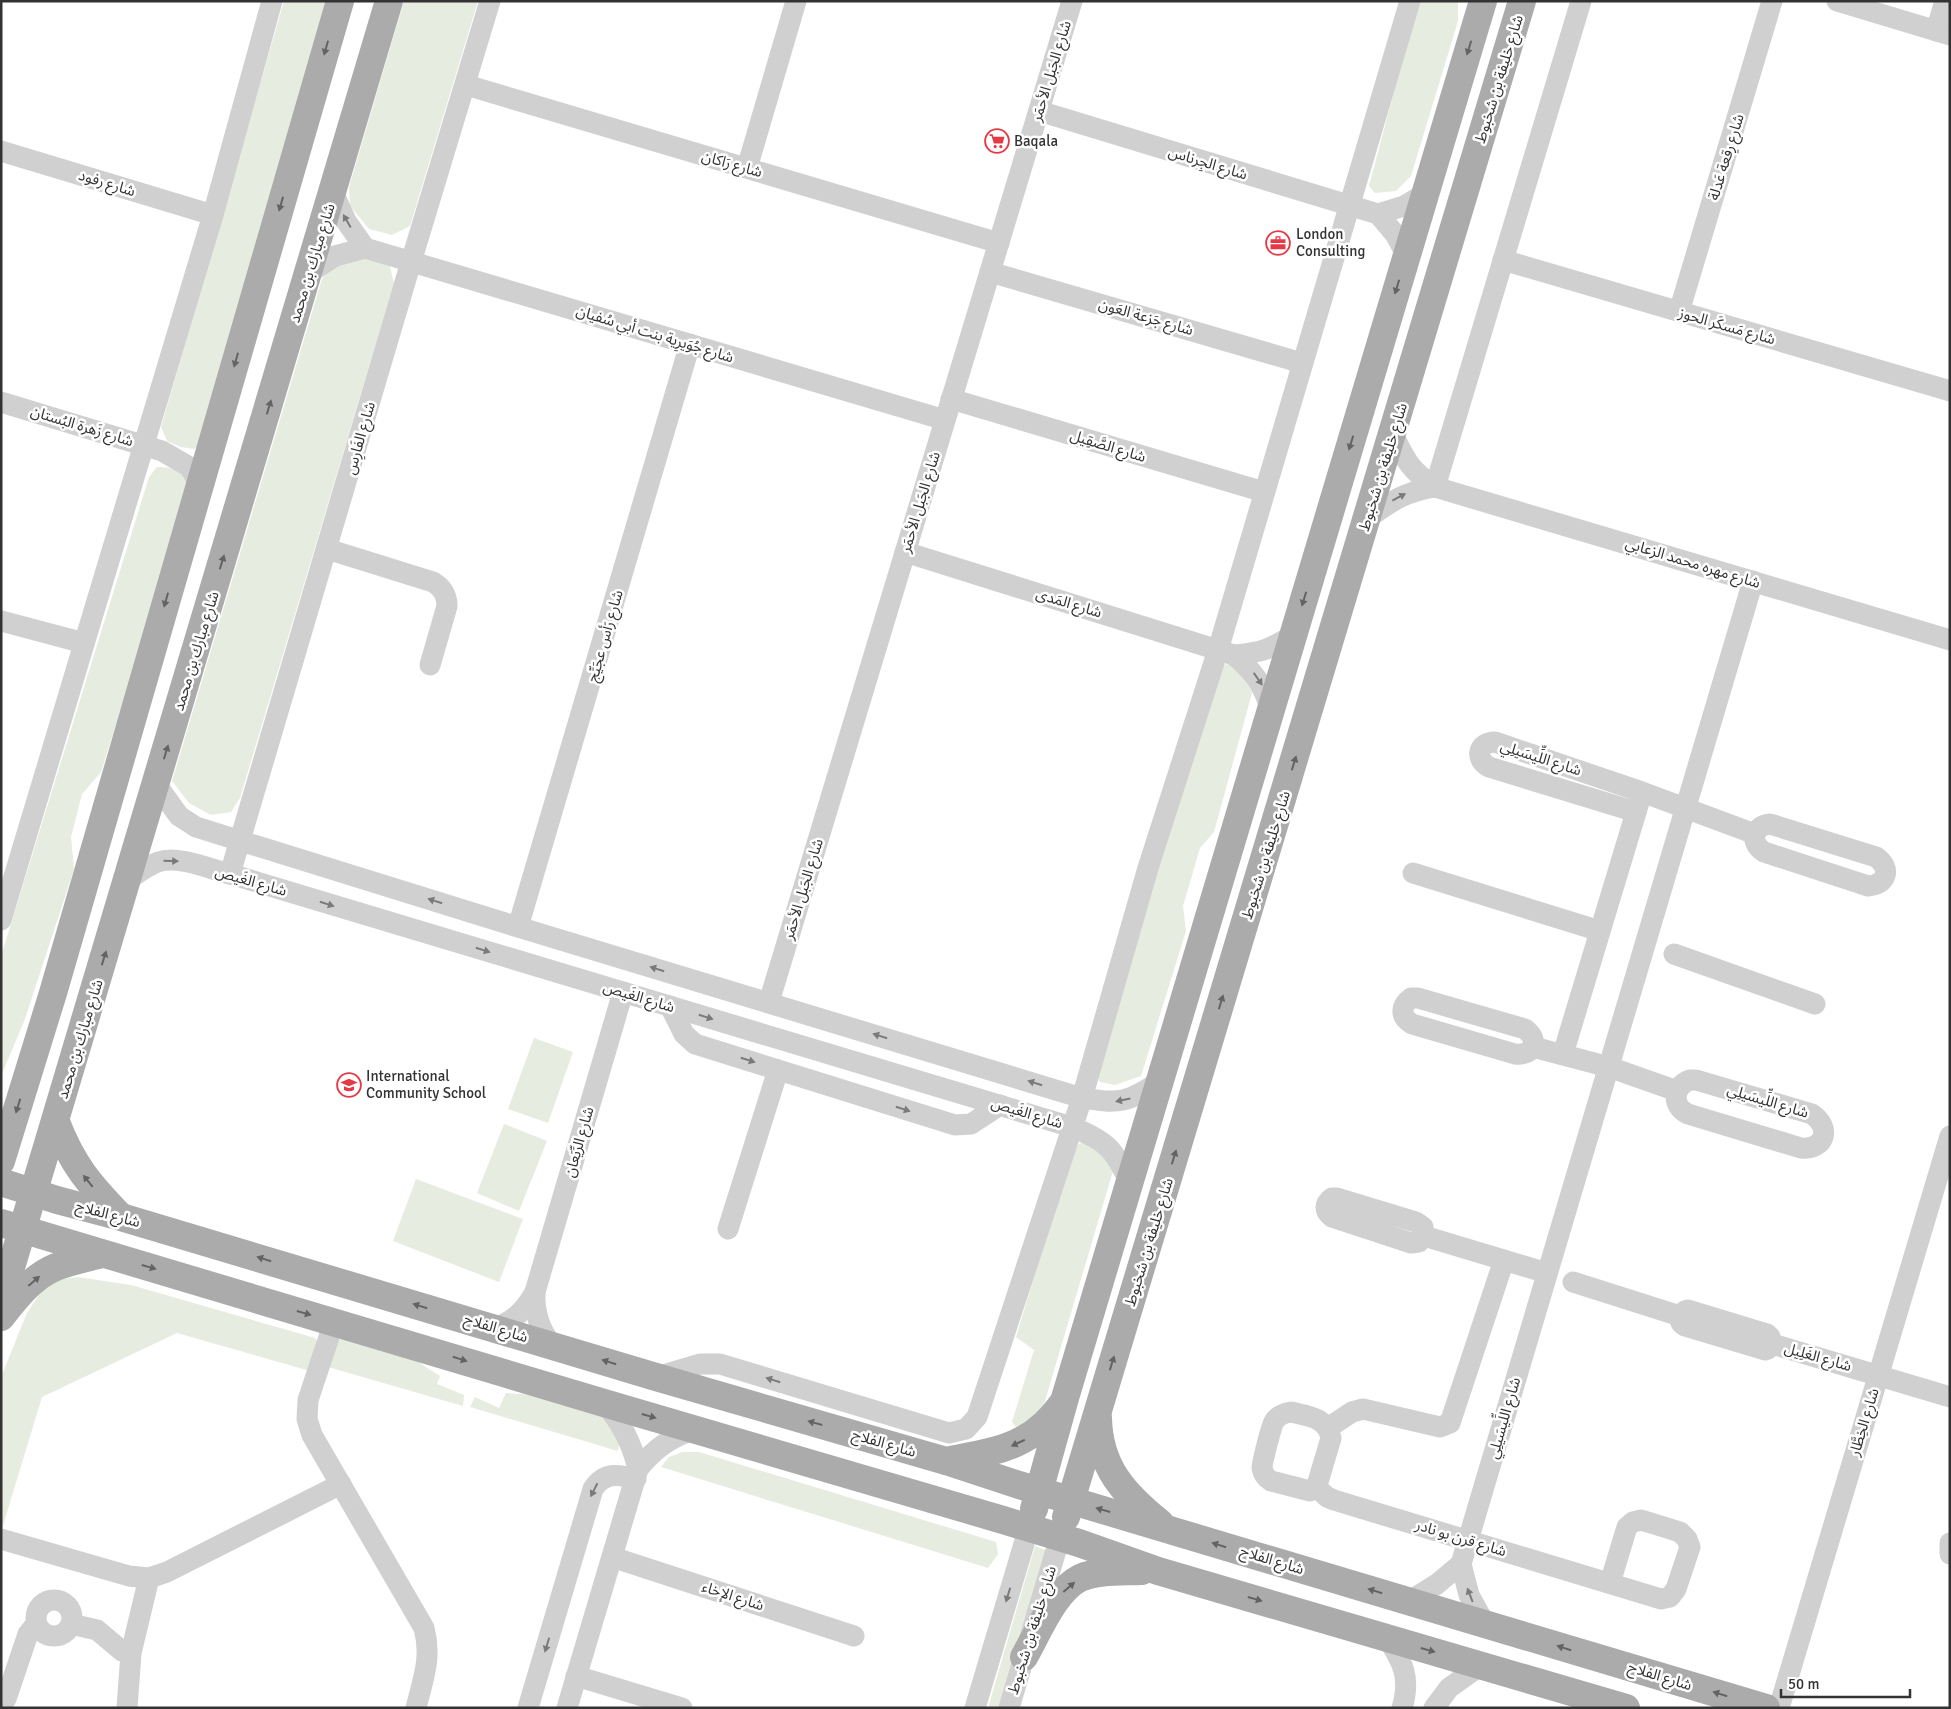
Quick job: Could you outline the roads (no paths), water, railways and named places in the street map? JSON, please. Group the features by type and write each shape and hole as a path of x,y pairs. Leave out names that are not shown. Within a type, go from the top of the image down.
{"main road":[{"path":"1,1161 54,992 340,1"},
{"name":"شارع مبارك بن محمد","path":"1,1300 12,1226 33,1193 56,1122 389,1"},
{"path":"1029,1528 1065,1398 1483,1"},
{"name":"شارع خليفة بن شخبوط","path":"1060,1537 1522,1"},
{"path":"1,1095 54,992"},
{"path":"56,1122 65,1146 78,1169 96,1192 121,1217"},
{"name":"شارع الفلاح","path":"1,1182 656,1377 946,1461 1040,1492 1766,1708"},
{"path":"12,1226 1060,1537 1158,1571 1626,1708"},
{"path":"1,1317 31,1283 45,1273 66,1263 102,1254"},
{"path":"946,1461 1008,1447 1023,1441 1052,1417 1065,1398"},
{"path":"1098,1410 1102,1449 1109,1467 1121,1487 1137,1504 1167,1529"},
{"path":"1024,1657 1055,1602 1066,1588 1079,1579 1102,1573 1158,1571"}],"street":[{"path":"1,920 7,886 84,643 152,448 272,1"},
{"name":"شارع الفَارِس","path":"230,874 490,1"},
{"path":"747,168 796,1"},
{"name":"شارع الجَبل الأحمَر","path":"769,1002 1072,1"},
{"path":"656,1377 700,1364 720,1364 949,1433 958,1432 972,1424 978,1417 1082,1098 1148,868 1226,652 1264,492 1410,1"},
{"path":"1435,487 1581,1"},
{"name":"شارع رِقعة عَدلة","path":"1679,312 1772,1"},
{"path":"1837,1 1943,33 1945,1"},
{"name":"شارع رَاكان","path":"466,85 999,242"},
{"name":"شارع الجِرناس","path":"1039,111 1378,214"},
{"name":"شارع رفود","path":"1,151 213,215"},
{"path":"309,273 335,256 365,248 346,221 333,192"},
{"path":"1407,256 1395,234 1378,214 1404,206 1426,193"},
{"name":"شارع جُوَيرِية بنت أبي سُفيان","path":"365,248 945,420"},
{"name":"شارع مَسكَر الحوز","path":"1504,260 1950,392"},
{"name":"شارع جَزعة العَون","path":"990,272 1302,363"},
{"name":"شارع رَأس عجَيِّج","path":"518,927 690,344"},
{"name":"شارع الصَّقِيل","path":"951,399 1264,492"},
{"name":"شارع زَهرة البُستان","path":"1,402 152,448 188,466 199,486"},
{"name":"شارع مهره محمد الزعابي","path":"1393,434 1408,464 1419,476 1435,487 1950,640"},
{"name":"شارع زَهرة البُستان","path":"152,448 190,451 211,445"},
{"name":"شارع مهره محمد الزعابي","path":"1368,518 1402,496 1417,490 1435,487"},
{"path":"327,549 433,582 442,589 447,606 430,665"},
{"name":"شارع المَدى","path":"905,552 1226,652 1252,654 1268,650 1294,634"},
{"name":"شارع اللِّيسَيلِي","path":"1461,1564 1753,581"},
{"path":"1,621 84,643"},
{"name":"شارع المَدى","path":"1226,652 1248,667 1260,682 1271,710"},
{"name":"شارع اللِّيسَيلِي","path":"1636,812 1488,767 1483,764 1479,751 1488,742 1495,742 1686,807 1754,834"},
{"name":"شارع الغَيص","path":"156,784 173,809 187,822 196,827 1082,1098 1105,1102 1124,1101 1141,1094 1160,1081"},
{"path":"1563,1054 1642,792"},
{"path":"1770,824 1867,854 1882,861 1885,875 1881,882 1868,886 1764,852 1758,848 1754,841 1754,834 1758,828 1770,824"},
{"name":"شارع الغَيص","path":"127,880 148,866 165,860 182,862 230,874 1000,1105 1072,1127 1094,1136 1109,1147 1120,1162 1130,1183"},
{"path":"1413,872 1600,931"},
{"path":"1674,954 1815,1004"},
{"name":"شارع الرِّيَعان","path":"552,1345 546,1338 538,1320 534,1302 535,1292 623,992"},
{"path":"1411,998 1418,998 1525,1028 1531,1033 1534,1040 1533,1047 1530,1052 1523,1055 1515,1054 1412,1024 1406,1020 1402,1008 1411,998"},
{"path":"670,1006 684,1034 691,1042 955,1125 971,1124 1000,1105"},
{"path":"1533,1047 1609,1066 1677,1091"},
{"path":"728,1229 778,1070"},
{"name":"شارع اللِّيسَيلِي","path":"1696,1080 1812,1114 1820,1119 1824,1128 1823,1137 1818,1145 1810,1149 1801,1148 1688,1114 1679,1108 1676,1102 1677,1091 1684,1082 1696,1080"},
{"name":"شارع الخِطَّار","path":"1779,1708 1950,1136"},
{"path":"1424,1236 1547,1273"},
{"path":"1328,1428 1352,1412 1363,1409 1440,1427 1450,1423 1504,1260"},
{"name":"شارع الغَلِيل","path":"1573,1282 1680,1316 1681,1324 1684,1326 1765,1350 1772,1344 1950,1396"},
{"name":"شارع الرِّيَعان","path":"495,1328 519,1314 535,1292"},
{"path":"334,1322 308,1400 307,1419 312,1435 424,1628 429,1651 428,1663 416,1708"},
{"path":"836,1399 864,1438"},
{"path":"604,1403 626,1433 634,1451 637,1474"},
{"path":"1291,1412 1320,1420 1328,1428 1331,1438 1316,1487 1313,1490 1306,1492 1271,1481 1264,1474 1263,1462 1274,1422 1280,1416 1291,1412"},
{"path":"566,1708 637,1474 650,1455 663,1443 679,1434 696,1429"},
{"path":"528,1708 593,1489 600,1480 612,1474 637,1474"},
{"path":"1,1539 129,1576 148,1578 167,1572 341,1484"},
{"name":"شارع قرن بو نادر","path":"1316,1487 1327,1497 1334,1500 1610,1583"},
{"path":"975,1708 1029,1528"},
{"name":"شارع خليفة بن شخبوط","path":"1009,1708 1060,1537"},
{"path":"1950,1543 1950,1554"},
{"name":"شارع الإخاء","path":"612,1557 854,1636"},
{"path":"1410,1601 1436,1584 1461,1564 1469,1595 1485,1624"},
{"path":"127,1708 131,1654 148,1578"},
{"path":"57,1599 63,1602 71,1611 71,1624 63,1634 51,1636 44,1634 36,1624 36,1612 44,1602 57,1599"},
{"path":"6,1700 28,1634 36,1624"},
{"path":"71,1624 97,1630 122,1651 131,1654"},
{"path":"1387,1638 1405,1673 1406,1694 1402,1708"},
{"path":"1434,1708 1449,1688 1481,1665"},
{"path":"576,1676 682,1708"}],"place":[{"name":"Baqala","path":"997,141"},
{"name":"London Consulting","path":"1278,243"},
{"name":"International Community School","path":"349,1085"}]}
